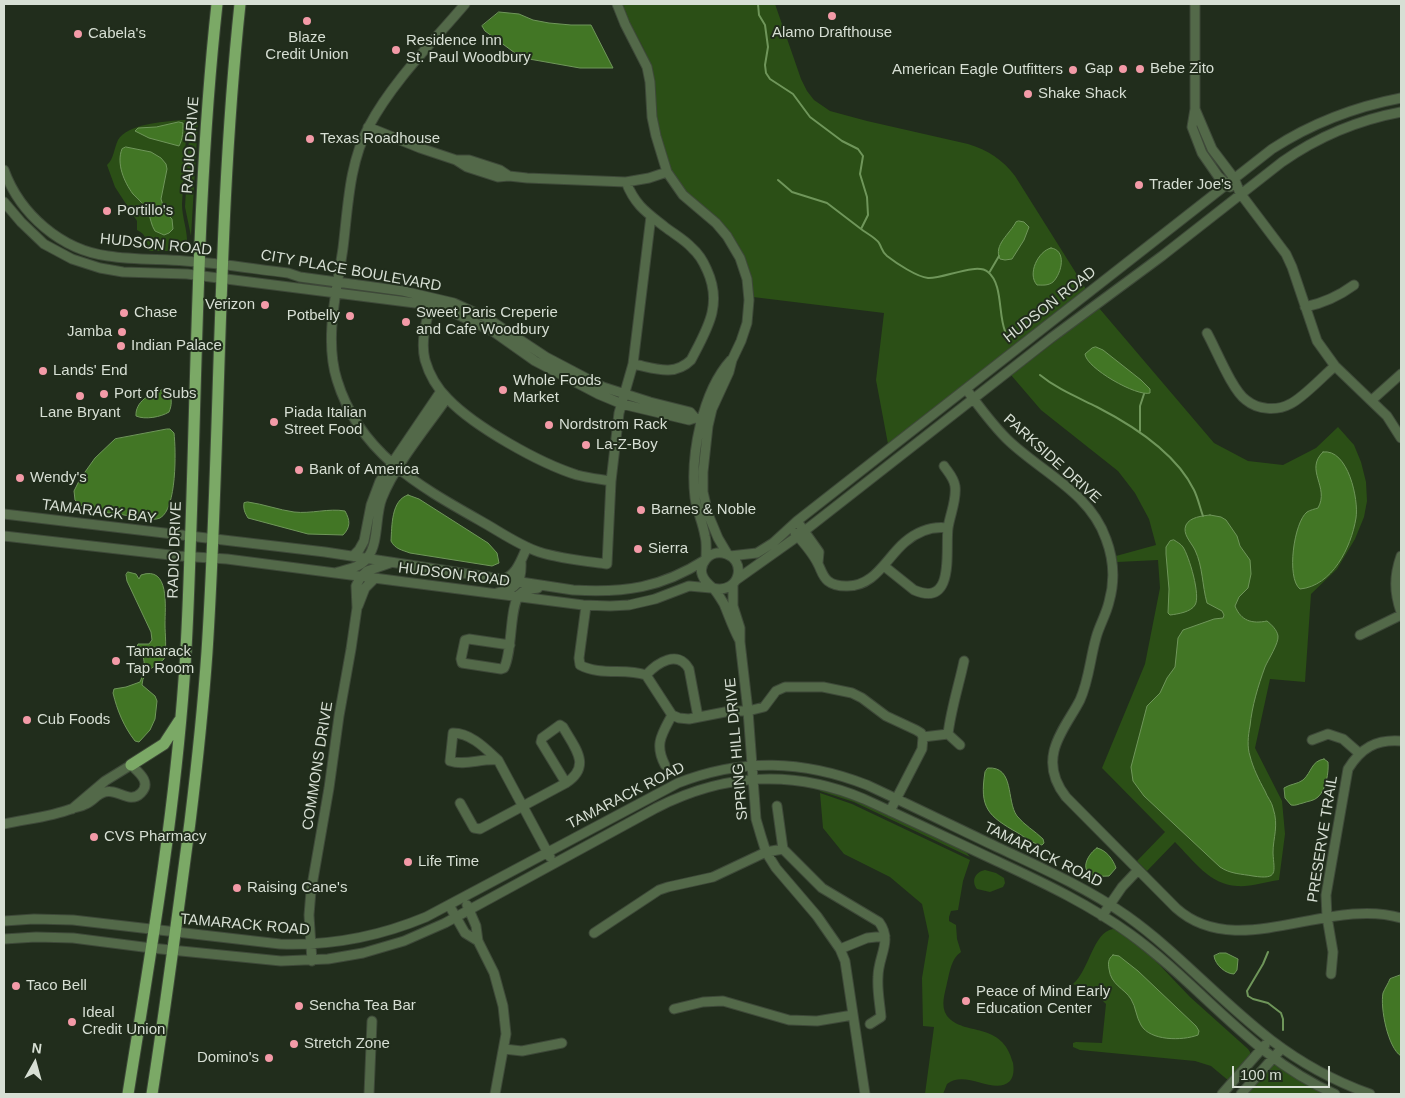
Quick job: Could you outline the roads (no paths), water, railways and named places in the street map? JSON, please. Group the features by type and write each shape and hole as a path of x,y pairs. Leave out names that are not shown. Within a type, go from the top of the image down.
{"main road":[{"name":"RADIO DRIVE","path":"128,1094 166,843 181,718 190,556 199,262 206,136 217,4"},
{"path":"152,1094 174,950 199,757 213,539 222,265 230,118 240,4"},
{"path":"131,765 164,744 181,718"}],"street":[{"path":"465,4 394,87 368,127 354,164 330,337 336,378 348,408 363,433 395,465 429,491 527,547 560,557 607,564 611,481 619,413 633,364 651,216"},
{"path":"617,4 647,67 652,116 667,172 683,195 716,223 737,250 749,292 748,315 743,336 712,409 702,419 695,467 694,485 697,506 706,536 706,559 701,573 704,582 712,588 724,589 735,582 738,567 718,538 710,520 704,497 702,419"},
{"path":"1195,4 1195,109 1192,127 1195,140 1202,154 1226,184 1240,194"},
{"name":"HUDSON ROAD","path":"729,555 758,553 768,547 794,524 966,388 1272,149 1309,127 1346,112 1401,98"},
{"path":"1195,109 1212,149 1234,178 1240,194 1286,254 1317,341 1335,366 1387,416 1401,438"},
{"name":"HUDSON ROAD","path":"735,582 802,534 1051,338 1159,258 1288,158 1317,140 1360,122 1401,112"},
{"path":"368,127 420,148 456,160 469,160 500,170 510,176 626,182 649,178 667,172"},
{"name":"HUDSON ROAD","path":"4,170 13,191 31,214 43,226 67,242 106,256 222,265"},
{"path":"626,182 633,198 651,216 693,248 704,263 712,282 714,296 711,320 691,360 686,365 667,371 633,364"},
{"name":"HUDSON ROAD","path":"4,202 11,212 44,244 72,259 111,271 222,278"},
{"name":"CITY PLACE BOULEVARD","path":"222,265 403,290 432,301 470,310 487,318 546,357 603,387 624,395 690,412 702,419"},
{"name":"CITY PLACE BOULEVARD","path":"222,278 432,301 494,332 535,360 598,394 622,404 689,420 702,419"},
{"path":"1305,307 1341,295 1354,285"},
{"path":"432,301 423,348 428,370 444,395 456,407 487,430 538,458 578,475 611,481"},
{"path":"1207,333 1237,391 1245,400 1253,405 1279,408 1291,404 1335,366"},
{"path":"1372,400 1401,374"},
{"name":"PARKSIDE DRIVE","path":"966,388 1009,442 1076,494 1086,504 1101,526 1112,556 1113,582 1109,602 1096,637 1089,674 1080,700 1054,749 1053,768 1058,787 1066,797 1183,914 1203,925 1246,931 1364,912 1401,918"},
{"path":"353,556 358,552 364,541 375,491 380,480 395,465 444,395"},
{"path":"332,573 356,566 368,558 372,550 381,499 395,465"},
{"path":"884,566 914,590 926,593 939,589 944,584 947,570 948,528 956,497 953,480 944,466"},
{"name":"TAMARACK BAY","path":"4,514 190,537"},
{"path":"794,524 819,552 818,563 827,580 835,585 844,586 854,586 871,579 899,548 915,535 937,527 948,528"},
{"path":"4,536 190,556"},
{"name":"HUDSON ROAD","path":"190,537 368,558 544,587 593,592 635,589 668,580 706,559"},
{"path":"502,580 512,574 521,562 527,547"},
{"path":"706,559 717,553 729,555"},
{"name":"HUDSON ROAD","path":"190,556 586,606 636,604 691,585 712,588"},
{"path":"1360,635 1401,613 1395,589 1401,556"},
{"path":"361,577 372,569 393,562"},
{"path":"492,594 509,590 518,583 521,575 521,562"},
{"name":"COMMONS DRIVE","path":"312,960 309,915 310,891 330,788 340,710 357,608 355,592 361,577"},
{"path":"357,608 366,587 374,579"},
{"name":"SPRING HILL DRIVE","path":"735,582 733,606 740,628 756,819 766,852 776,868 817,916 840,949 845,961 865,1094"},
{"path":"510,645 465,640 461,659 462,663 504,668 510,645 517,597 524,591 544,587"},
{"name":"SPRING HILL DRIVE","path":"712,588 723,604 740,642"},
{"path":"586,606 579,658 580,665 585,668 602,671 628,671 646,675 672,715 679,718 748,711 764,707 776,691 785,687 824,687 842,690 862,698 886,716 921,733 923,737 922,749 890,811"},
{"path":"646,675 667,660 675,658 686,664 698,717"},
{"path":"948,734 952,705 959,686 964,660"},
{"path":"665,765 660,755 659,742 672,715"},
{"path":"460,803 477,830 566,783 575,777 580,761 579,755 564,727 560,725 542,738 541,742 566,783"},
{"path":"498,760 452,762 449,757 453,733 476,741 498,760 553,864"},
{"path":"923,737 948,734 960,745"},
{"path":"1312,740 1328,734 1343,739 1359,753 1377,743 1387,741 1401,742"},
{"name":"PRESERVE TRAIL","path":"1327,917 1326,894 1345,778 1348,769 1359,753"},
{"path":"4,824 72,809 86,804 104,792 116,792 130,798 141,793 145,782 142,774 131,765 105,781 72,809"},
{"name":"TAMARACK ROAD","path":"4,921 52,919 280,944 311,944 352,940 389,931 426,917 678,783 709,772 752,765 789,766 821,770 850,778 897,799 1048,870 1110,904 1160,941 1282,1048 1329,1077 1370,1094"},
{"name":"TAMARACK ROAD","path":"4,939 54,937 281,961 346,956 379,949 417,936 455,918 683,796 712,786 753,779 790,779 848,792 1058,890 1102,916 1151,951 1273,1058 1298,1075 1335,1094"},
{"path":"777,806 783,849 822,888 878,922 885,930 886,942 878,976 881,1017 870,1024"},
{"path":"594,933 659,890 714,877 766,852 783,849"},
{"path":"1102,916 1122,887 1138,870"},
{"path":"463,898 470,909 476,926 478,941 494,973 505,1020 504,1050 495,1094"},
{"path":"449,905 465,933 478,941"},
{"path":"1327,917 1333,952 1331,974"},
{"path":"840,949 867,938 885,936"},
{"path":"674,1009 703,1002 718,1001 795,1020 817,1020 853,1015"},
{"path":"370,1094 372,1021"},
{"path":"1222,1094 1270,1039"},
{"path":"504,1050 522,1051 562,1043"},
{"path":"1241,1094 1282,1048"}],"waterway":[{"path":"758,4 759,15 765,25 768,47 765,65 766,73 770,79 793,94 810,117 842,141 858,149 863,156 860,174 867,197 868,215 861,229 878,241 887,256 923,277 934,278 976,269 983,269 988,272 996,284 1005,331"},
{"path":"778,180 792,192 827,203 861,229"},
{"path":"989,273 999,256"},
{"path":"1040,375 1060,389 1124,422 1165,452 1186,477 1195,493 1203,516"},
{"path":"1140,431 1140,406 1144,394"},
{"path":"1268,952 1247,991 1248,996 1268,1003 1281,1013 1283,1030"}],"place":[{"name":"Alamo Drafthouse","path":"832,16"},
{"name":"Blaze Credit Union","path":"307,21"},
{"name":"Cabela's","path":"78,34"},
{"name":"Residence Inn St. Paul Woodbury","path":"396,50"},
{"name":"Gap","path":"1123,69"},
{"name":"Bebe Zito","path":"1140,69"},
{"name":"American Eagle Outfitters","path":"1073,70"},
{"name":"Shake Shack","path":"1028,94"},
{"name":"Texas Roadhouse","path":"310,139"},
{"name":"Trader Joe's","path":"1139,185"},
{"name":"Portillo's","path":"107,211"},
{"name":"Verizon","path":"265,305"},
{"name":"Chase","path":"124,313"},
{"name":"Potbelly","path":"350,316"},
{"name":"Sweet Paris Creperie and Cafe Woodbury","path":"406,322"},
{"name":"Jamba","path":"122,332"},
{"name":"Indian Palace","path":"121,346"},
{"name":"Lands' End","path":"43,371"},
{"name":"Whole Foods Market","path":"503,390"},
{"name":"Port of Subs","path":"104,394"},
{"name":"Lane Bryant","path":"80,396"},
{"name":"Piada Italian Street Food","path":"274,422"},
{"name":"Nordstrom Rack","path":"549,425"},
{"name":"La-Z-Boy","path":"586,445"},
{"name":"Bank of America","path":"299,470"},
{"name":"Wendy's","path":"20,478"},
{"name":"Barnes & Noble","path":"641,510"},
{"name":"Sierra","path":"638,549"},
{"name":"Tamarack Tap Room","path":"116,661"},
{"name":"Cub Foods","path":"27,720"},
{"name":"CVS Pharmacy","path":"94,837"},
{"name":"Life Time","path":"408,862"},
{"name":"Raising Cane's","path":"237,888"},
{"name":"Taco Bell","path":"16,986"},
{"name":"Peace of Mind Early Education Center","path":"966,1001"},
{"name":"Sencha Tea Bar","path":"299,1006"},
{"name":"Ideal Credit Union","path":"72,1022"},
{"name":"Stretch Zone","path":"294,1044"},
{"name":"Domino's","path":"269,1058"}]}
